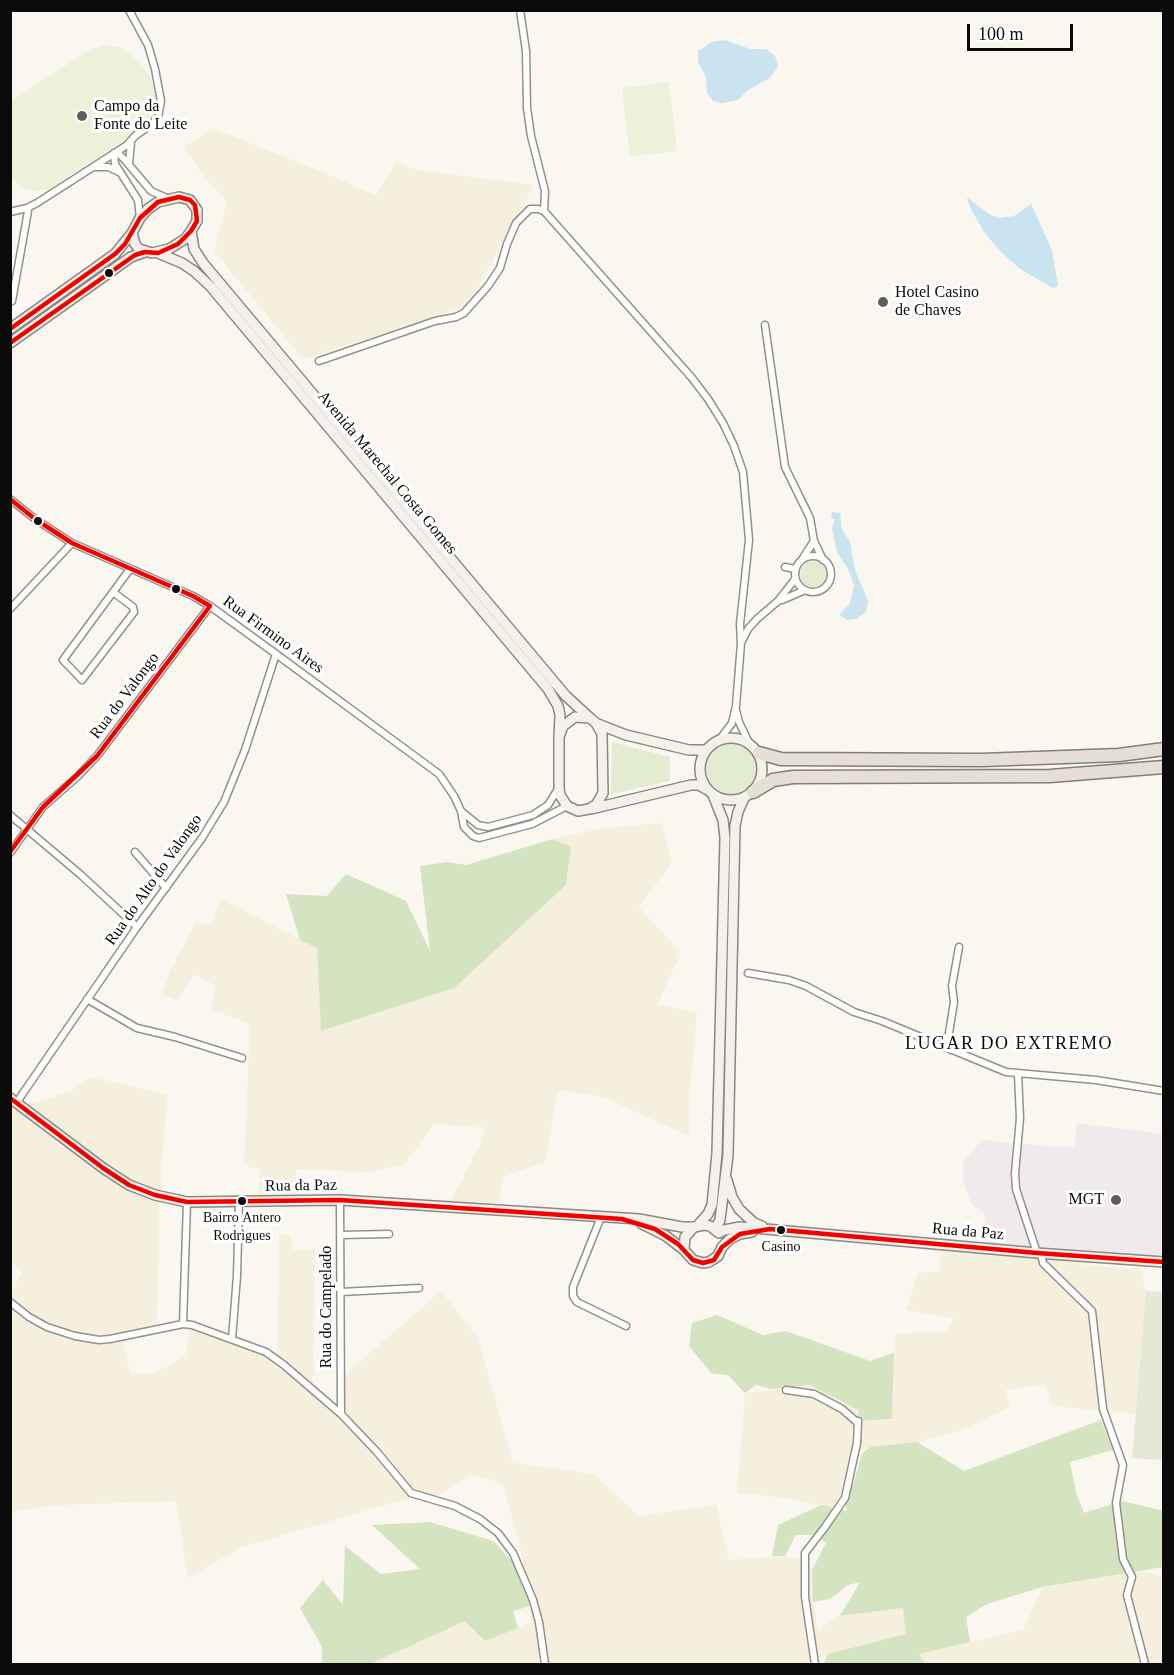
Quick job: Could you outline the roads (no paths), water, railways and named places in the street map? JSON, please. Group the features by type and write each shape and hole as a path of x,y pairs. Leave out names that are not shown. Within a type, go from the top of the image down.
{"highway":[{"path":"759,753 781,759 982,760 1119,755 1164,749"},
{"path":"748,795 773,780 793,777 1050,776 1164,766"}],"main road":[{"path":"10,329 115,254 132,233 140,218 158,202 186,198 195,205 198,216 191,231 178,244 159,253 145,252 131,257 10,343"},
{"name":"Avenida Marechal Costa Gomes","path":"191,231 194,249 203,263 566,696 593,721"},
{"path":"132,233 135,244 145,252"},
{"name":"Avenida Marechal Costa Gomes","path":"159,253 182,263 211,287 548,689 560,715 559,787"},
{"path":"559,737 563,726 575,717 593,721 610,730 659,743 688,750 706,750"},
{"path":"589,809 596,805 603,793 602,734 593,721"},
{"path":"684,1250 685,1237 708,1214 712,1205 717,1153 725,838 723,820 700,772 700,764 706,750 720,739 737,738 749,743 759,753 762,777 738,812 735,826 726,1168 717,1231 722,1246"},
{"path":"559,787 560,795 567,806 578,811 691,785 699,785 722,799 732,800 748,795"},
{"name":"Rua da Paz","path":"14,1100 129,1185 155,1195 187,1202 340,1200 622,1219"},
{"path":"726,1168 728,1188 739,1209 754,1223 770,1229"},
{"path":"622,1219 639,1219 681,1227 710,1226 717,1231 740,1227 770,1229"},
{"path":"622,1219 655,1229 684,1250 693,1260 703,1263 718,1256 722,1246 730,1239 740,1234 770,1229"},
{"name":"Rua da Paz","path":"770,1229 1164,1262"}],"street":[{"path":"10,212 27,208 93,167 132,141 158,117 161,100 148,45 129,10"},
{"path":"520,10 526,51 527,108 544,191 544,211"},
{"path":"129,165 132,141"},
{"path":"114,153 120,155 150,191 169,199"},
{"path":"114,153 113,160 119,172 135,193 140,218"},
{"path":"93,167 108,167 119,172"},
{"path":"12,301 27,208"},
{"path":"319,361 464,313 488,286 500,268 516,223 530,209 538,208 544,211 692,378 708,399 730,438 743,472 749,540 740,624 741,643 736,706 732,723 720,739"},
{"path":"765,325 785,467 810,518 814,541 830,570 829,581 817,591 805,590 778,601"},
{"name":"Rua Firmino Aires","path":"10,499 35,519 72,543 193,596 276,654 439,774 454,796 464,827 473,836 478,837 532,824 567,806"},
{"path":"805,590 798,585 795,579 795,570 814,541"},
{"path":"10,609 72,543"},
{"path":"802,559 812,556 823,560"},
{"path":"785,567 795,570"},
{"path":"113,592 133,607 134,612 82,680 63,660 113,592 130,569"},
{"path":"741,643 748,629 778,601 795,579"},
{"name":"Rua do Valongo","path":"10,853 43,807 97,756 210,606"},
{"name":"Rua do Alto do Valongo","path":"14,1100 202,838 224,802 245,750 276,654"},
{"path":"736,706 739,722 749,743"},
{"path":"460,811 482,826 509,822 540,811 552,799 559,787"},
{"path":"10,815 81,875 137,927"},
{"path":"135,852 166,888"},
{"path":"951,1050 948,1039 954,1002 952,986 959,947"},
{"path":"748,973 789,980 807,986 854,1012 882,1021 1006,1072 1096,1080 1164,1091"},
{"path":"87,999 137,1028 176,1037 242,1058"},
{"path":"1018,1074 1020,1118 1015,1173 1016,1190 1043,1263 1092,1311 1103,1409 1122,1465 1116,1503 1123,1559 1131,1577 1127,1595 1145,1665"},
{"name":"Rua do Campelado","path":"340,1200 341,1414"},
{"path":"183,1324 187,1202"},
{"path":"231,1339 237,1276 239,1202"},
{"path":"602,1218 573,1287 573,1296 577,1302 626,1326"},
{"path":"340,1235 388,1234"},
{"path":"340,1292 419,1288"},
{"path":"10,1302 47,1328 75,1336 99,1340 183,1324 192,1325 266,1352 341,1414 411,1493 455,1506 480,1519 498,1533 513,1553 533,1600 539,1622 545,1665"},
{"path":"786,1390 814,1394 858,1422 857,1443 845,1498 805,1552 805,1597 815,1665"}],"water":[{"path":"725,40 750,49 766,49 775,56 778,66 770,78 748,90 738,100 722,103 713,101 707,93 706,77 698,62 698,51 712,42"},
{"path":"968,198 989,214 999,218 1014,216 1031,204 1052,250 1058,286 1053,288 1020,269 1000,251 984,232 971,209"},
{"path":"832,512 840,513 842,530 850,542 855,570 868,601 866,612 856,619 848,620 839,615 850,603 854,585 848,569 837,552 832,528 835,520 831,517"}],"place":[{"name":"Campo da Fonte do Leite","path":"82,116"},
{"name":"Hotel Casino de Chaves","path":"883,302"},
{"name":"MGT","path":"1116,1200"},
{"name":"Bairro Antero Rodrigues","path":"242,1201"},
{"name":"Casino","path":"781,1230"}],"district":[{"name":"LUGAR DO EXTREMO","path":"1009,1044"}]}
